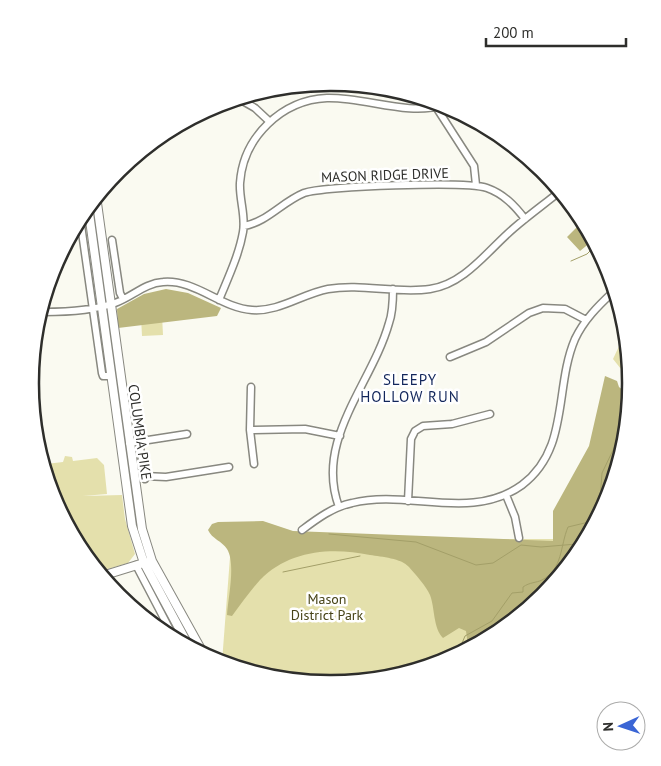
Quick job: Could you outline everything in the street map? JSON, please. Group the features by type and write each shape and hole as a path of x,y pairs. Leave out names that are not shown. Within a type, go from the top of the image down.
{"main road":[{"name":"COLUMBIA PIKE","path":"97,209 111,376 130,511 144,563 183,635"},
{"name":"COLUMBIA PIKE","path":"90,218 130,443 141,524 144,563 196,642"},
{"path":"110,574 144,563"}],"street":[{"path":"220,300 230,275 244,226 240,192 241,173 251,145 270,122 298,104 323,99 338,98 411,108 425,107"},
{"path":"247,104 270,122"},
{"path":"439,112 474,166 476,186"},
{"name":"MASON RIDGE DRIVE","path":"244,226 259,222 296,197 322,189 476,186 501,195 525,219"},
{"path":"48,312 106,305 123,299 148,286 164,282 186,285 243,309 260,310 277,307 326,290 357,287 429,290 454,281 467,272 525,219 554,196"},
{"path":"82,231 102,373 103,376 111,376"},
{"path":"112,240 120,293 123,299"},
{"path":"339,507 332,488 331,473 340,436 350,408 387,330 392,312 393,289"},
{"path":"302,530 320,516 339,507 363,501 467,504 490,500 506,495 534,474 553,445 572,350 586,320 609,296"},
{"path":"450,357 486,342 529,313 543,308 565,309 586,320"},
{"path":"252,387 250,430 254,464"},
{"path":"408,501 411,439 415,431 423,426 452,424 490,414"},
{"path":"250,430 305,429 340,436"},
{"path":"130,443 187,434"},
{"path":"139,441 144,478 229,467"},
{"path":"506,495 516,517 519,538"},
{"path":"144,563 169,626"}],"green space":[{"path":"162,315 163,335 142,336 141,317"},
{"path":"620,344 621,369 613,359"},
{"path":"65,456 72,457 73,461 97,458 104,465 107,494 83,496 122,495 125,519 135,554 128,563 106,569 88,545 69,512 54,477 50,464 63,462"},
{"name":"Mason District Park","path":"589,518 562,561 523,602 493,626 460,645 406,665 350,674 311,674 255,665 223,654 231,544 420,539 569,539"}],"shaded area":[{"path":"577,227 587,245 580,251 567,237"},
{"path":"166,289 188,293 221,308 217,316 118,328 117,309 144,294"},
{"path":"605,376 617,381 622,389 622,402 617,440 612,459 607,477 592,512 562,561 537,589 493,626 467,641 466,631 459,628 443,638 437,629 430,595 406,564 391,558 341,551 312,553 284,562 260,580 232,616 227,615 231,581 230,555 225,546 212,536 208,530 212,524 218,522 263,521 293,531 553,541 553,511 589,446"}],"waterway":[{"path":"571,261 590,251"},
{"path":"600,494 602,473 615,446"},
{"path":"462,644 465,636 492,621 512,593 523,592 523,587 542,580 549,575 554,570 560,556 568,527 586,523"},
{"path":"329,534 416,542 476,565 493,563 521,545 541,547 573,544"},
{"path":"283,572 360,556"}],"district":[{"name":"SLEEPY HOLLOW RUN","path":"410,388"}]}
